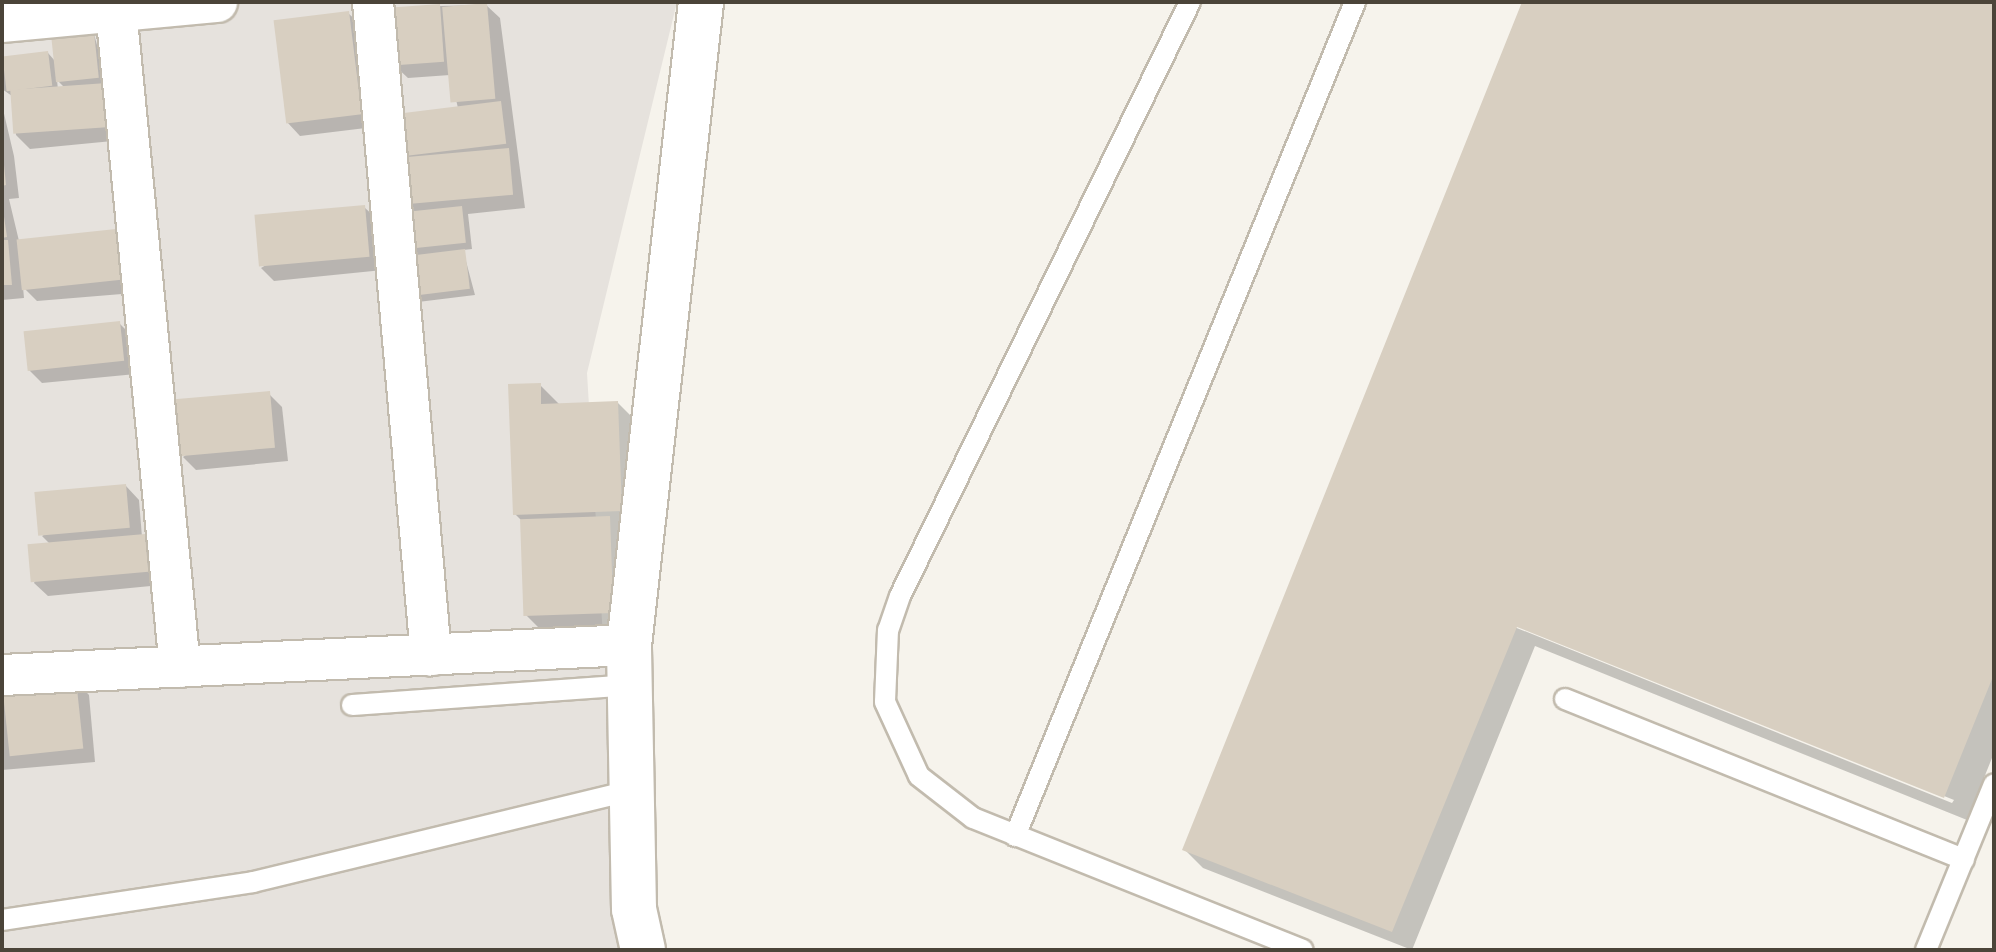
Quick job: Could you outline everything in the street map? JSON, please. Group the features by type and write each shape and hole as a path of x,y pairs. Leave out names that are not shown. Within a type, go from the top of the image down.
{"street":[{"path":"2,22 217,2"},
{"path":"373,2 431,655"},
{"path":"643,950 634,909 628,665 701,2"},
{"path":"116,10 180,667"},
{"path":"2,675 431,655 628,665"}],"lane":[{"path":"1190,2 888,630 885,702 919,776 973,818 1303,950"},
{"path":"1015,836 1355,2"},
{"path":"352,705 628,665"},
{"path":"1565,699 1964,859"},
{"path":"1926,950 1994,784"},
{"path":"2,920 253,882 629,791"}],"shaded area":[{"path":"2,2 677,2 587,373 622,950 2,950"}],"building":[{"path":"1522,2 1994,2 1994,674 1944,798 1517,627 1392,932 1182,850"},
{"path":"487,3 495,99 451,103 442,7"},
{"path":"440,4 444,62 392,65 388,8"},
{"path":"349,11 362,114 286,123 274,20"},
{"path":"94,32 99,78 56,82 51,36"},
{"path":"48,51 52,86 7,91 2,57"},
{"path":"107,83 110,127 13,134 10,90"},
{"path":"501,101 506,144 403,156 398,114"},
{"path":"509,148 513,195 406,204 401,157"},
{"path":"2,165 6,185 2,186"},
{"path":"2,203 7,237 2,238"},
{"path":"365,205 370,257 259,266 254,215"},
{"path":"462,206 466,243 404,249 400,212"},
{"path":"116,229 121,280 22,290 17,239"},
{"path":"2,240 8,240 12,285 2,285"},
{"path":"465,249 470,289 409,296 404,256"},
{"path":"120,321 124,361 28,371 24,331"},
{"path":"541,383 541,404 618,401 622,511 513,515 508,384"},
{"path":"270,391 275,448 179,456 174,399"},
{"path":"126,484 130,528 38,536 34,492"},
{"path":"610,516 613,613 523,616 520,519"},
{"path":"145,534 148,572 31,582 27,544"},
{"path":"76,679 83,749 10,756 2,687"}]}
